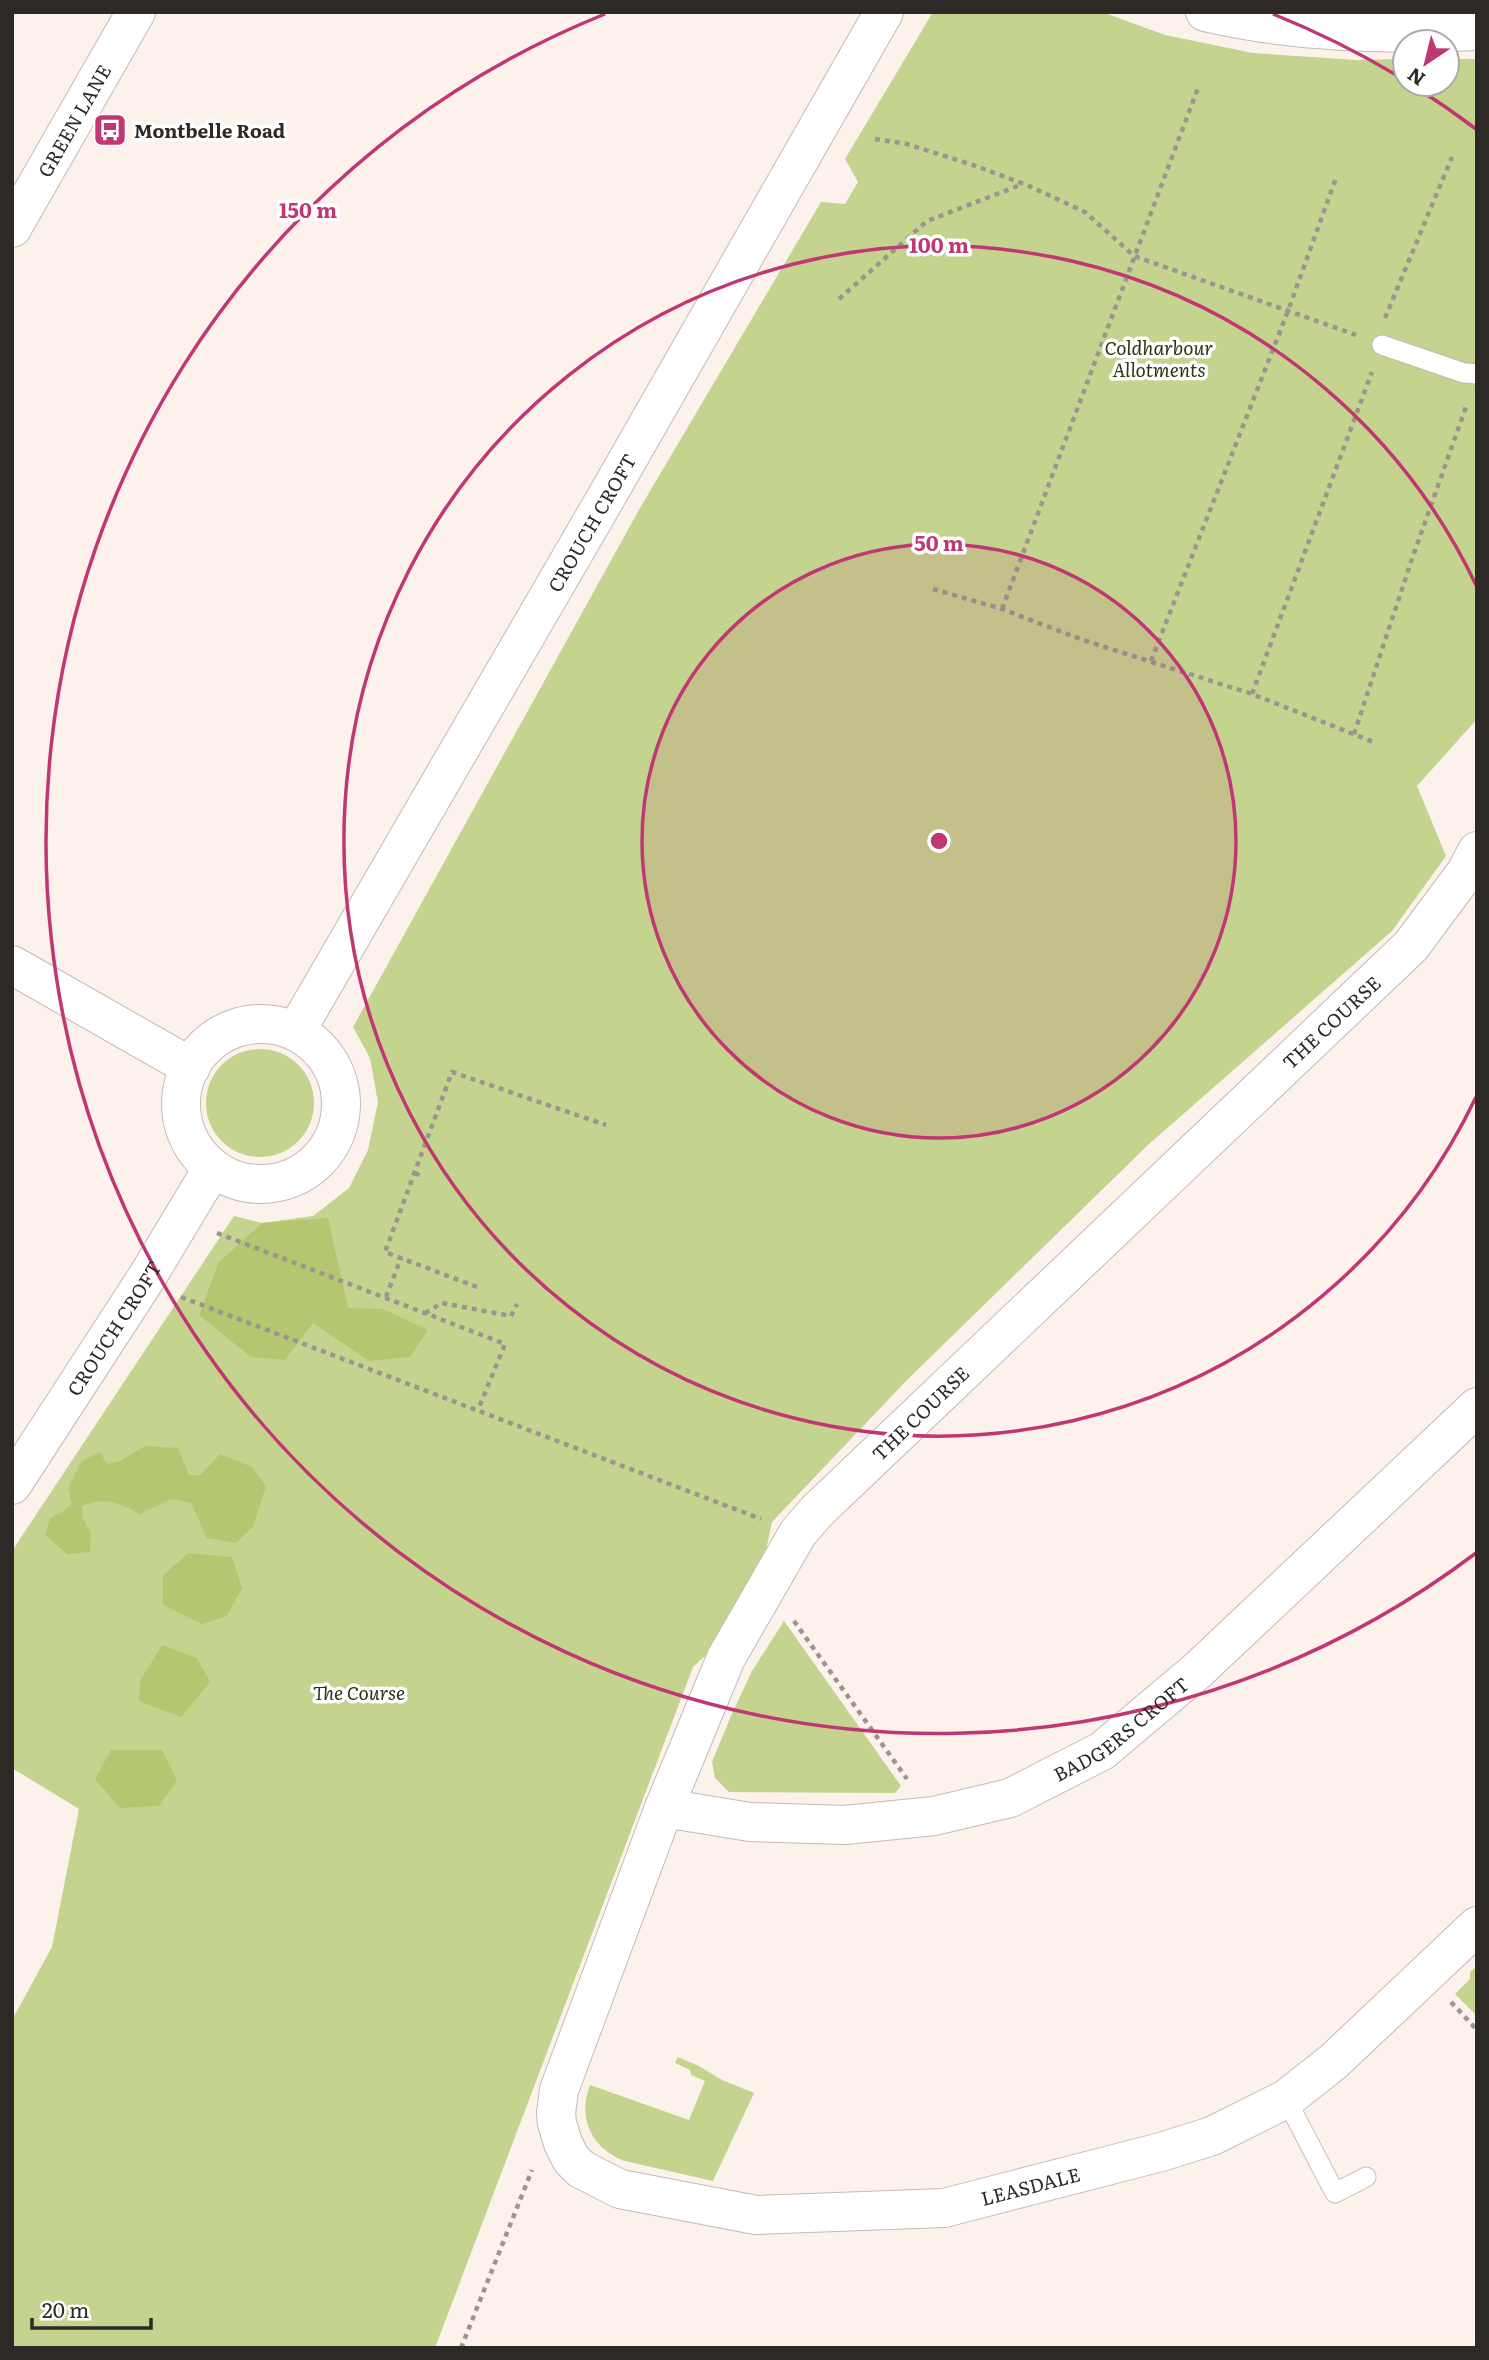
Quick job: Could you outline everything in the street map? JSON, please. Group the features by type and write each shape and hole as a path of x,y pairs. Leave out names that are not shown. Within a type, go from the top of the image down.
{"street":[{"name":"GREEN LANE","path":"12,228 136,12"},
{"name":"CROUCH CROFT","path":"296,1031 884,12"},
{"path":"1205,12 1236,19 1346,33 1437,22 1477,30"},
{"name":"THE COURSE","path":"557,2105 559,2090 664,1808 726,1658 798,1533 827,1502 1412,946 1466,872 1477,851"},
{"path":"12,965 191,1067"},
{"path":"267,1023 296,1031 319,1047 335,1070 342,1098 340,1126 328,1152 307,1171 281,1183 253,1185 225,1177 212,1169 192,1147 182,1121 180,1094 191,1067 214,1038 240,1025 267,1023"},
{"name":"CROUCH CROFT","path":"12,1485 146,1278 212,1169"},
{"name":"BADGERS CROFT","path":"664,1808 764,1822 845,1825 934,1816 1010,1798 1102,1751 1198,1670 1477,1407"},
{"name":"LEASDALE","path":"557,2105 557,2123 571,2159 581,2169 620,2189 756,2215 944,2208 1161,2152 1212,2136 1286,2099 1334,2063 1477,1926"}],"lane":[{"path":"1379,343 1464,373 1477,374"},
{"path":"1286,2099 1335,2193 1366,2177"}],"path":[{"path":"1002,609 1198,88"},
{"path":"875,139 907,144 1024,184 1085,212 1134,256 1379,343"},
{"path":"1252,694 1379,343 1452,157"},
{"path":"1151,661 1288,312 1336,178"},
{"path":"839,299 927,222 1024,184"},
{"path":"1354,734 1467,402"},
{"path":"933,589 1002,609 1083,640 1252,694 1376,743"},
{"path":"477,1287 384,1252 452,1072 606,1125"},
{"path":"415,1173 423,1177"},
{"path":"182,1219 505,1344 478,1410"},
{"path":"386,1297 401,1258"},
{"path":"146,1278 181,1296 798,1533"},
{"path":"425,1313 442,1303 512,1316 517,1304"},
{"path":"768,1585 934,1816"},
{"path":"461,2348 534,2165"}],"green space":[{"path":"933,12 1102,12 1165,35 1253,53 1356,60 1391,59 1391,98 1461,98 1461,59 1477,59 1477,719 1417,786 1446,856 1392,931 1149,1144 907,1380 772,1522 753,1612 693,1667 435,2348 12,2348 12,2020 52,1947 79,1809 12,1768 12,1551 234,1216 262,1223 313,1216 349,1188 368,1150 378,1102 370,1058 353,1027 640,508 821,202 845,204 858,182 845,159"},
{"path":"260,1049 281,1053 298,1065 310,1082 314,1103 310,1124 298,1141 281,1153 260,1157 239,1153 222,1141 210,1124 206,1103 210,1082 222,1065 239,1053"},
{"path":"328,1218 348,1308 383,1309 428,1330 410,1357 369,1361 313,1323 285,1360 251,1357 199,1315 219,1262 262,1223"},
{"path":"145,1446 178,1448 189,1475 201,1475 220,1454 252,1467 266,1486 253,1527 236,1543 207,1538 191,1503 171,1499 140,1514 119,1504 99,1501 82,1506 83,1518 91,1533 90,1552 67,1554 45,1535 50,1518 72,1504 68,1488 81,1462 100,1452 107,1464 120,1461"},
{"path":"188,1553 232,1557 242,1588 227,1616 202,1624 163,1605 163,1576"},
{"path":"784,1621 901,1786 895,1793 729,1792 715,1778 712,1762 731,1716 752,1671"},
{"path":"162,1645 197,1658 210,1682 181,1717 139,1701 140,1681"},
{"path":"111,1750 162,1750 177,1780 159,1806 120,1808 95,1779"},
{"path":"1477,1966 1477,2016 1455,1994 1470,1979 1470,1972"},
{"path":"678,2057 754,2093 713,2181 625,2161 604,2149 590,2131 585,2109 590,2085 689,2120 705,2081 675,2063"}],"place":[{"name":"Montbelle Road","path":"110,130"}],"park label":[{"name":"Coldharbour Allotments","path":"1159,358"},
{"name":"The Course","path":"359,1692"}]}
